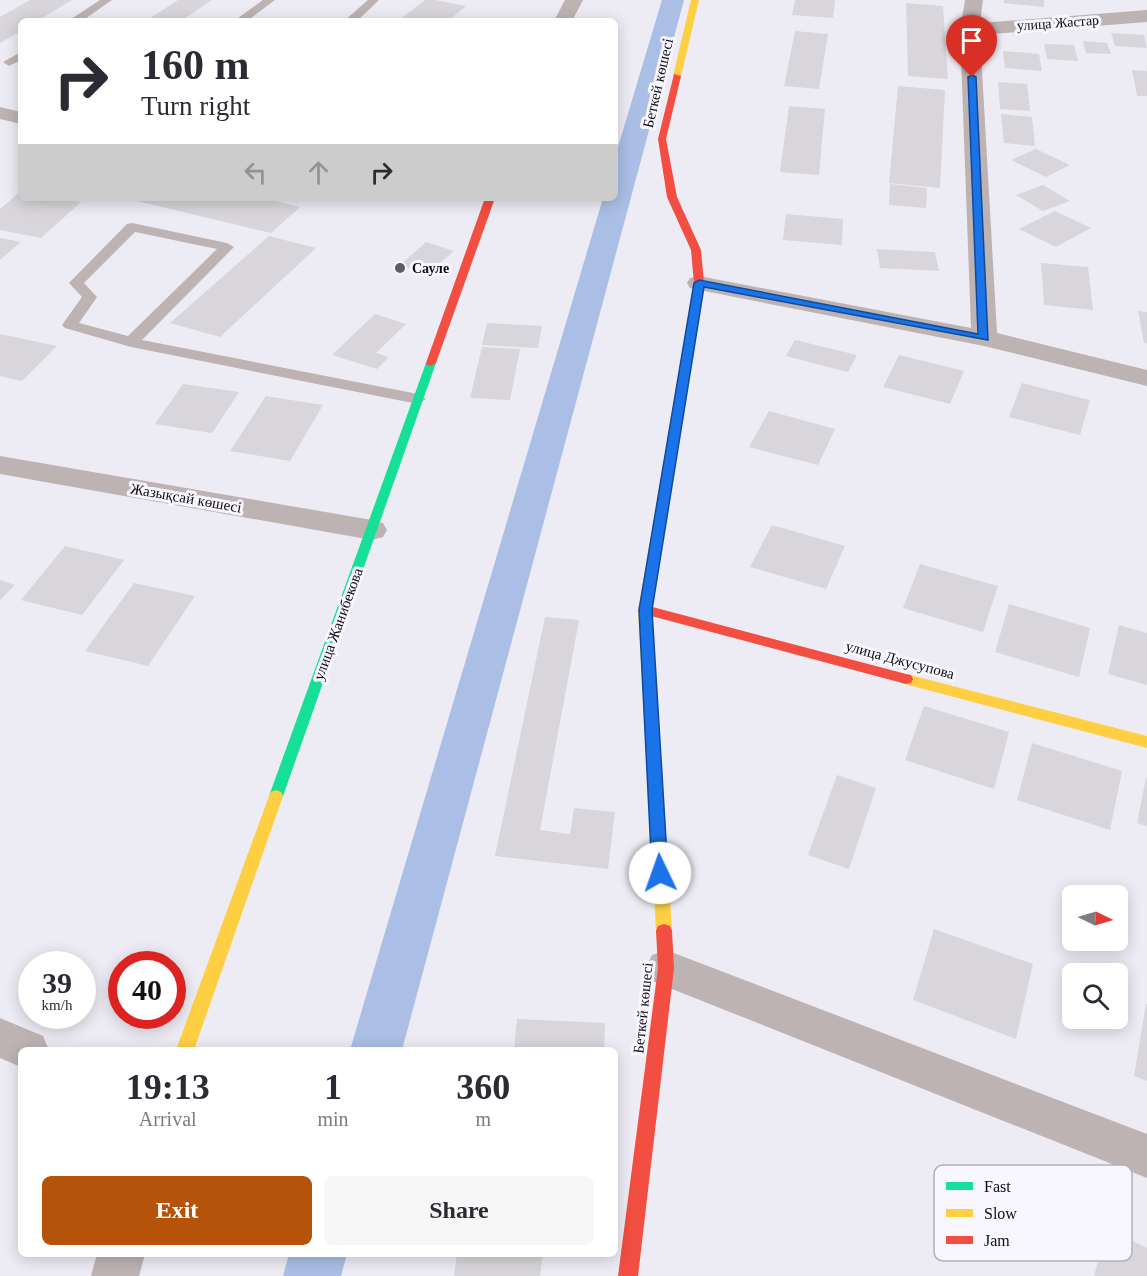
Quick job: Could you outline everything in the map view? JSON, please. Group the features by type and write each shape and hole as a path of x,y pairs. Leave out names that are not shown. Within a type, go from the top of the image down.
{"street":[{"path":"565,18 574,0"},
{"name":"Беткей көшесі","path":"627,1276 666,968 645,610 699,283 696,250 672,197 662,139 694,0"},
{"path":"974,0 970,30 984,338"},
{"name":"улица Жастар","path":"970,30 1147,16"},
{"path":"0,113 18,117"},
{"name":"улица Жанибекова","path":"186,1047 489,201"},
{"path":"699,283 984,338 1147,378"},
{"name":"Жазықсай көшесі","path":"0,465 372,530"},
{"name":"улица Джусупова","path":"645,610 1147,742"},
{"path":"666,968 1147,1156"},
{"path":"0,1038 21,1047"},
{"path":"115,1276 120,1257"}],"lane":[{"path":"79,18 107,0"},
{"path":"244,18 270,0"},
{"path":"353,18 374,0"},
{"path":"9,62 18,57"},
{"path":"132,342 227,247 132,227 76,283 90,297 70,325 132,342 418,399"}],"building":[{"path":"30,0 72,0 42,18 18,18 18,33 0,43 0,17"},
{"path":"178,0 212,0 185,18 151,18"},
{"path":"425,0 466,6 452,18 402,18"},
{"path":"795,0 835,0 833,18 792,15"},
{"path":"1004,0 1044,0 1044,7 1004,3"},
{"path":"906,3 943,6 948,79 908,76"},
{"path":"795,31 828,34 819,89 784,86"},
{"path":"1111,33 1144,35 1147,48 1115,46"},
{"path":"1083,41 1107,43 1111,54 1086,53"},
{"path":"1044,44 1074,45 1078,61 1047,59"},
{"path":"1003,51 1039,54 1042,71 1005,68"},
{"path":"1132,70 1147,71 1147,96 1137,96"},
{"path":"998,82 1027,84 1030,111 1000,109"},
{"path":"898,86 945,90 940,188 889,183"},
{"path":"789,106 825,109 819,175 780,172"},
{"path":"1001,114 1032,117 1035,146 1004,143"},
{"path":"1036,149 1070,165 1046,177 1011,160"},
{"path":"890,184 927,188 926,208 889,205"},
{"path":"1043,185 1070,201 1043,211 1016,195"},
{"path":"18,194 18,201 81,202 41,238 0,230 0,209"},
{"path":"137,201 275,201 300,207 271,233"},
{"path":"1055,211 1091,228 1056,247 1019,229"},
{"path":"786,214 843,219 842,245 783,240"},
{"path":"269,236 316,248 220,337 170,323"},
{"path":"0,238 21,242 0,260"},
{"path":"426,242 454,251 427,274 400,265"},
{"path":"877,249 935,252 939,271 880,268"},
{"path":"1041,263 1088,267 1093,310 1044,305"},
{"path":"1138,311 1147,312 1147,343 1144,343"},
{"path":"375,314 406,324 376,353 389,357 377,369 332,355"},
{"path":"487,323 542,326 538,348 482,345"},
{"path":"0,334 57,346 22,381 0,376"},
{"path":"795,340 857,355 848,372 786,356"},
{"path":"482,347 520,349 510,400 470,398"},
{"path":"899,355 964,371 950,404 883,387"},
{"path":"1022,383 1090,400 1080,435 1009,417"},
{"path":"183,384 239,392 212,433 155,424"},
{"path":"266,396 323,405 290,461 230,451"},
{"path":"769,411 835,429 818,465 749,447"},
{"path":"772,525 845,546 826,589 750,567"},
{"path":"65,546 124,560 82,615 21,600"},
{"path":"920,564 998,586 983,632 903,608"},
{"path":"0,580 15,585 0,600"},
{"path":"134,583 195,596 148,666 85,651"},
{"path":"1009,604 1090,628 1079,677 995,652"},
{"path":"545,617 579,620 540,830 570,834 574,808 615,812 608,869 495,856"},
{"path":"1119,625 1147,633 1147,685 1108,674"},
{"path":"924,706 1009,732 994,789 905,760"},
{"path":"1032,743 1122,771 1110,830 1017,800"},
{"path":"837,775 876,788 849,869 808,855"},
{"path":"1147,778 1147,826 1137,823"},
{"path":"934,929 1033,964 1016,1039 913,1000"},
{"path":"1147,1004 1147,1081 1134,1076"},
{"path":"517,1019 605,1023 604,1047 514,1047"},
{"path":"1132,1241 1147,1248 1147,1276 1094,1276 1098,1261 1132,1261"},
{"path":"457,1257 543,1257 540,1276 454,1276"}],"waterway":[{"path":"618,194 673,0"},
{"path":"377,1047 616,201"},
{"path":"312,1276 317,1257"}],"traffic: fast":[{"path":"276,796 431,363"}],"traffic: slow":[{"path":"677,76 695,0"},
{"path":"661,514 645,610 664,931"},
{"path":"906,679 1147,742"},
{"path":"186,1047 276,796"}],"traffic: jam":[{"path":"661,514 699,283 696,250 672,197 662,139 677,76"},
{"path":"431,363 489,201"},
{"path":"645,610 906,679"},
{"path":"628,1276 666,968 664,931"}],"place":[{"name":"Сауле","path":"400,268"}],"route":[{"path":"660,873 645,610 699,283 984,338 972,77"}]}
